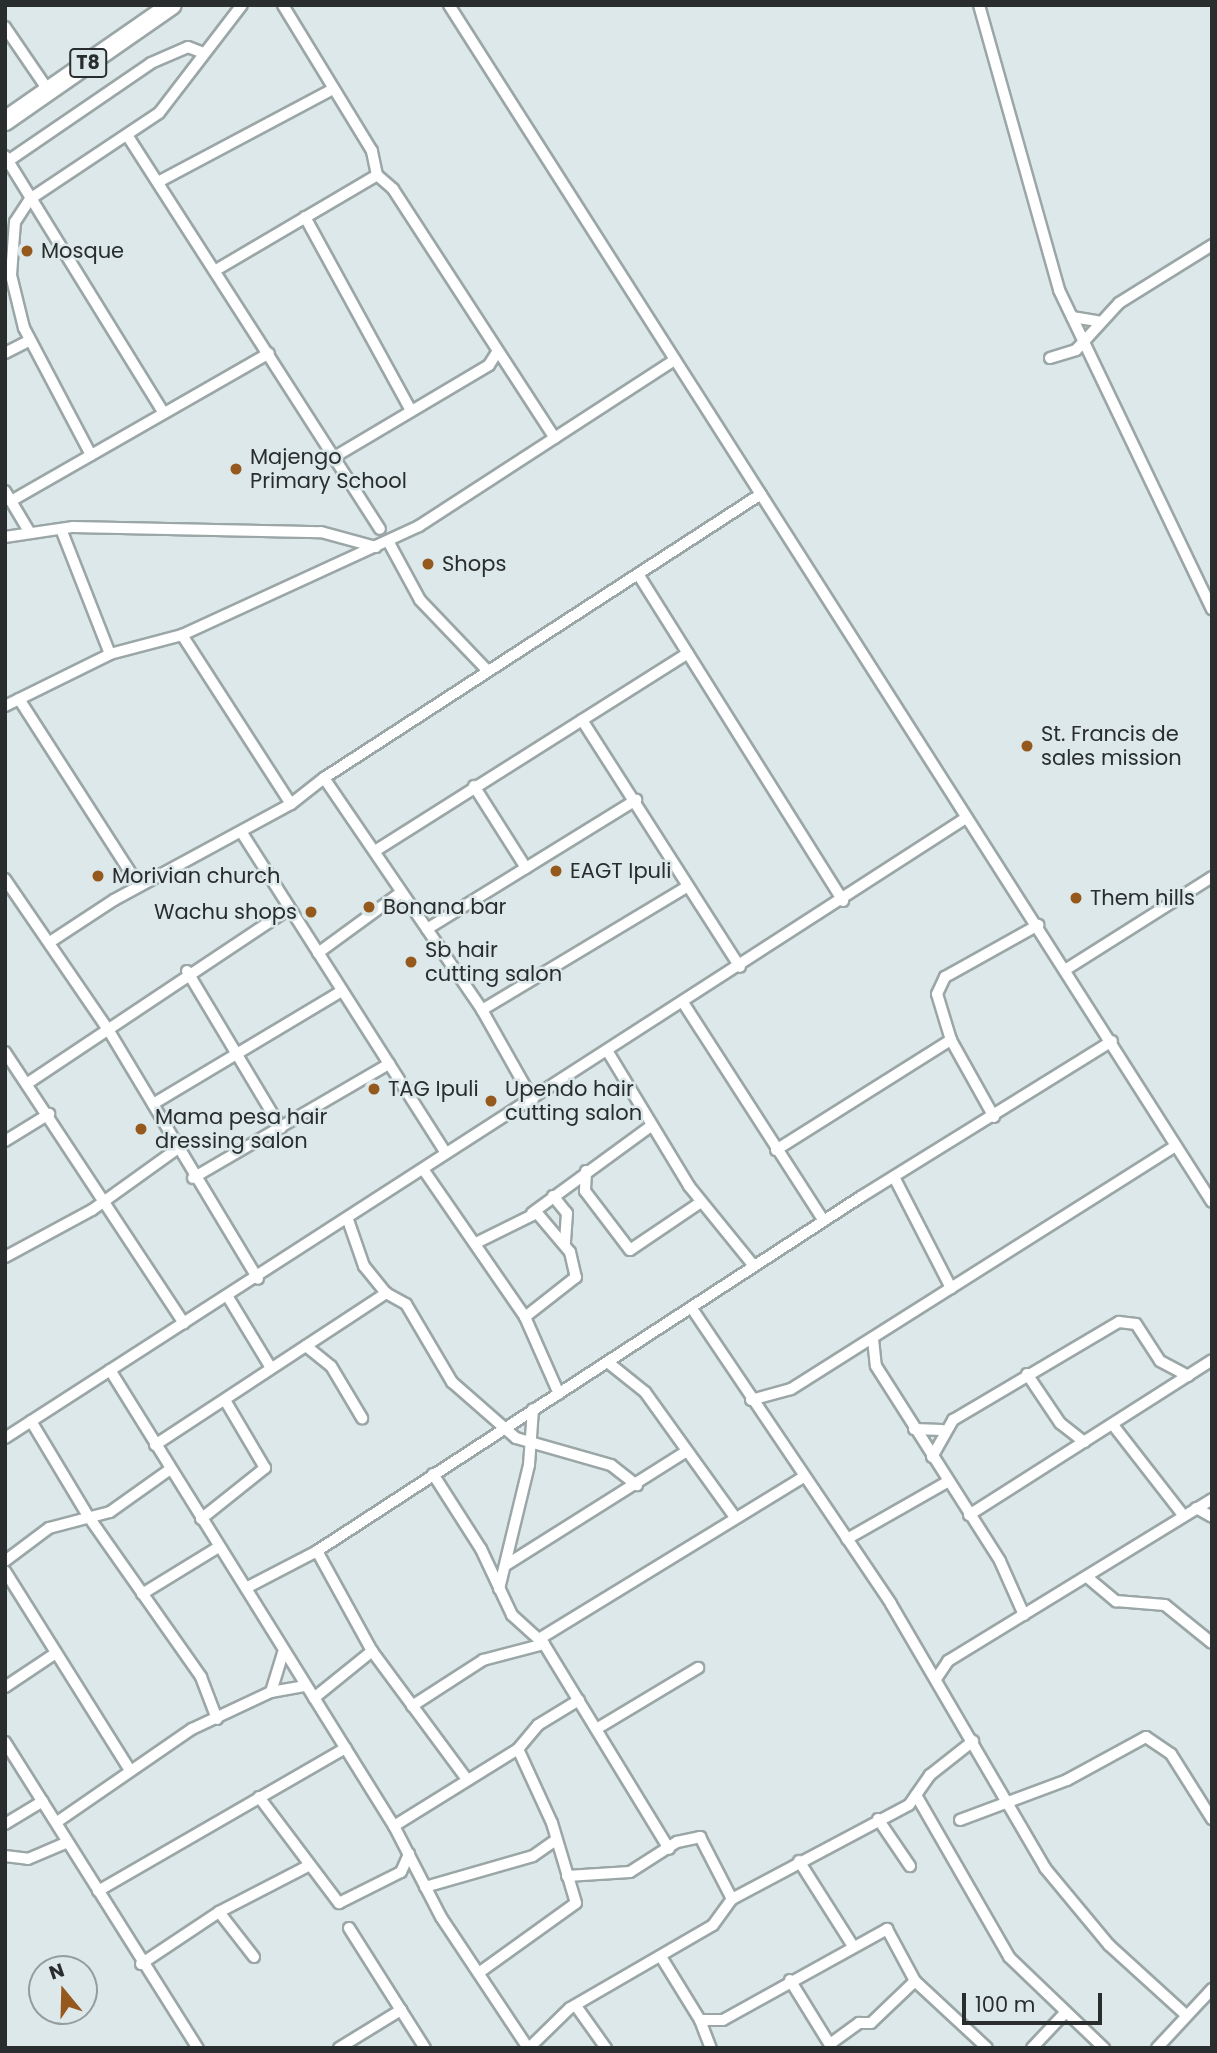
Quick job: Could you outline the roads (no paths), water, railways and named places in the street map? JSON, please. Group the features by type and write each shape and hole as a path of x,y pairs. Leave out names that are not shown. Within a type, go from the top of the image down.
{"highway":[{"name":"T8","path":"5,121 172,5"}],"street":[{"path":"90,455 29,341 9,251 15,222 30,199 159,113 243,5"},
{"path":"284,5 330,91 372,151 377,175 393,189 555,438"},
{"path":"449,5 966,818 1112,1041 1212,1202"},
{"path":"979,5 1044,247 1072,317 1086,340 1212,609"},
{"path":"5,27 48,90"},
{"path":"163,412 6,159 144,67 188,47 204,53"},
{"path":"160,181 330,91"},
{"path":"127,135 160,181 380,528"},
{"path":"216,270 377,175"},
{"path":"305,218 411,411"},
{"path":"1050,358 1086,340 1098,321 1212,245"},
{"path":"1072,317 1098,321"},
{"path":"5,353 29,341"},
{"path":"336,456 489,365 497,352"},
{"path":"12,501 269,353"},
{"path":"5,706 110,654 182,635 388,541 675,360"},
{"path":"489,365 507,367"},
{"path":"5,491 30,533"},
{"path":"50,942 139,886 242,833 291,804 324,778 487,670 761,494"},
{"path":"5,537 61,528 321,532 376,547"},
{"path":"61,528 110,654"},
{"path":"388,541 420,600 487,670"},
{"path":"638,574 843,901"},
{"path":"182,635 291,804"},
{"path":"375,852 474,786 688,653"},
{"path":"19,699 139,886"},
{"path":"583,720 740,967"},
{"path":"324,778 375,852 400,894 482,1010 533,1100"},
{"path":"474,786 526,868"},
{"path":"427,929 636,800"},
{"path":"7,1434 258,1279 446,1153 684,1004 966,818"},
{"path":"242,833 287,910 446,1153"},
{"path":"1065,970 1212,877"},
{"path":"5,879 110,1031 193,1178 258,1279"},
{"path":"482,1010 687,887"},
{"path":"317,953 400,894"},
{"path":"28,1083 110,1031 187,971 287,910"},
{"path":"994,1118 951,1040 937,999 945,977 1038,925"},
{"path":"187,971 281,1128"},
{"path":"153,1104 237,1057 342,991"},
{"path":"684,1004 824,1221"},
{"path":"776,1150 951,1040"},
{"path":"246,1588 317,1551 504,1426 610,1364 754,1266 894,1177 994,1118 1112,1041"},
{"path":"5,1052 50,1114 184,1323"},
{"path":"608,1052 651,1126 701,1202 754,1266"},
{"path":"193,1178 389,1064"},
{"path":"5,1140 50,1114"},
{"path":"478,1242 532,1213 651,1126"},
{"path":"751,1400 778,1396 873,1339 1176,1146"},
{"path":"5,1257 106,1201 177,1149"},
{"path":"423,1169 478,1242 525,1317 559,1394"},
{"path":"586,1171 584,1191 630,1250 701,1202"},
{"path":"894,1177 951,1287"},
{"path":"525,1317 576,1277 565,1245 567,1213 553,1196"},
{"path":"532,1213 565,1245"},
{"path":"348,1220 362,1262 386,1293 406,1304 452,1382 504,1426 528,1441 611,1465 637,1485"},
{"path":"155,1445 386,1293"},
{"path":"228,1297 271,1368"},
{"path":"693,1310 936,1679 1006,1802 1075,1908 1188,2015"},
{"path":"914,1429 942,1430 1027,1374 1119,1322 1136,1324 1160,1361 1188,1376"},
{"path":"873,1339 874,1361 1020,1597 1024,1615"},
{"path":"306,1346 331,1366 362,1418"},
{"path":"852,1351 874,1361"},
{"path":"969,1515 1212,1360"},
{"path":"610,1364 645,1392 684,1453 734,1516"},
{"path":"110,1370 217,1548 246,1588 283,1653 394,1826 425,1886 528,2048 576,2006 663,1960 667,1950 713,1925 732,1899 878,1819 916,1795 930,1775 973,1741"},
{"path":"1027,1374 1060,1423 1084,1442"},
{"path":"201,1519 265,1468 225,1401"},
{"path":"499,1589 529,1465 528,1441 533,1409"},
{"path":"31,1421 88,1516 201,1676 217,1719"},
{"path":"1113,1425 1183,1515"},
{"path":"932,1457 942,1430"},
{"path":"506,1565 684,1453"},
{"path":"5,1561 49,1528 110,1512 169,1470"},
{"path":"433,1474 513,1615 542,1642 598,1728 669,1849"},
{"path":"412,1706 483,1660 542,1642 734,1516 803,1477"},
{"path":"846,1539 947,1482"},
{"path":"936,1679 948,1661 1212,1499"},
{"path":"1196,1508 1212,1517"},
{"path":"142,1594 217,1548"},
{"path":"317,1551 372,1651 466,1778"},
{"path":"5,1571 9,1586 57,1654 129,1769"},
{"path":"1087,1577 1116,1601 1165,1605 1212,1643"},
{"path":"314,1698 372,1651"},
{"path":"271,1692 283,1653"},
{"path":"5,1687 57,1654"},
{"path":"598,1728 698,1668"},
{"path":"57,1822 129,1769 217,1719 271,1692 305,1686"},
{"path":"394,1826 466,1778 519,1749 538,1725 579,1700"},
{"path":"960,1820 1067,1780 1146,1737 1171,1754 1212,1819"},
{"path":"5,1742 57,1822 141,1964 198,2048"},
{"path":"98,1891 346,1748"},
{"path":"480,1972 575,1907 556,1840 519,1749"},
{"path":"916,1795 1009,1957 1065,2014 1104,2048"},
{"path":"259,1797 306,1867 339,1903 401,1872 409,1854"},
{"path":"5,1824 43,1801"},
{"path":"878,1819 910,1866"},
{"path":"567,1876 621,1874 669,1849 700,1838 732,1899"},
{"path":"425,1886 533,1856 556,1840"},
{"path":"5,1856 28,1859 68,1842"},
{"path":"799,1861 853,1946"},
{"path":"141,1964 219,1912 306,1867"},
{"path":"219,1912 254,1957"},
{"path":"349,1928 425,2048"},
{"path":"700,2020 738,2015 790,1980 853,1946 873,1932 890,1930 915,1981 987,2048"},
{"path":"663,1960 700,2020 711,2048"},
{"path":"790,1980 831,2046 870,2023 915,1981"},
{"path":"1157,2048 1212,1989"},
{"path":"576,2006 606,2048"},
{"path":"339,2048 350,2045 401,2010"},
{"path":"1032,2048 1065,2014"}],"place":[{"name":"Mosque","path":"27,251"},
{"name":"Majengo Primary School","path":"236,469"},
{"name":"Shops","path":"428,564"},
{"name":"St. Francis de sales mission","path":"1027,746"},
{"name":"EAGT Ipuli","path":"556,871"},
{"name":"Morivian church","path":"98,876"},
{"name":"Them hills","path":"1076,898"},
{"name":"Bonana bar","path":"369,907"},
{"name":"Wachu shops","path":"311,912"},
{"name":"Sb hair cutting salon","path":"411,962"},
{"name":"TAG Ipuli","path":"374,1089"},
{"name":"Upendo hair cutting salon","path":"491,1101"},
{"name":"Mama pesa hair dressing salon","path":"141,1129"}]}
